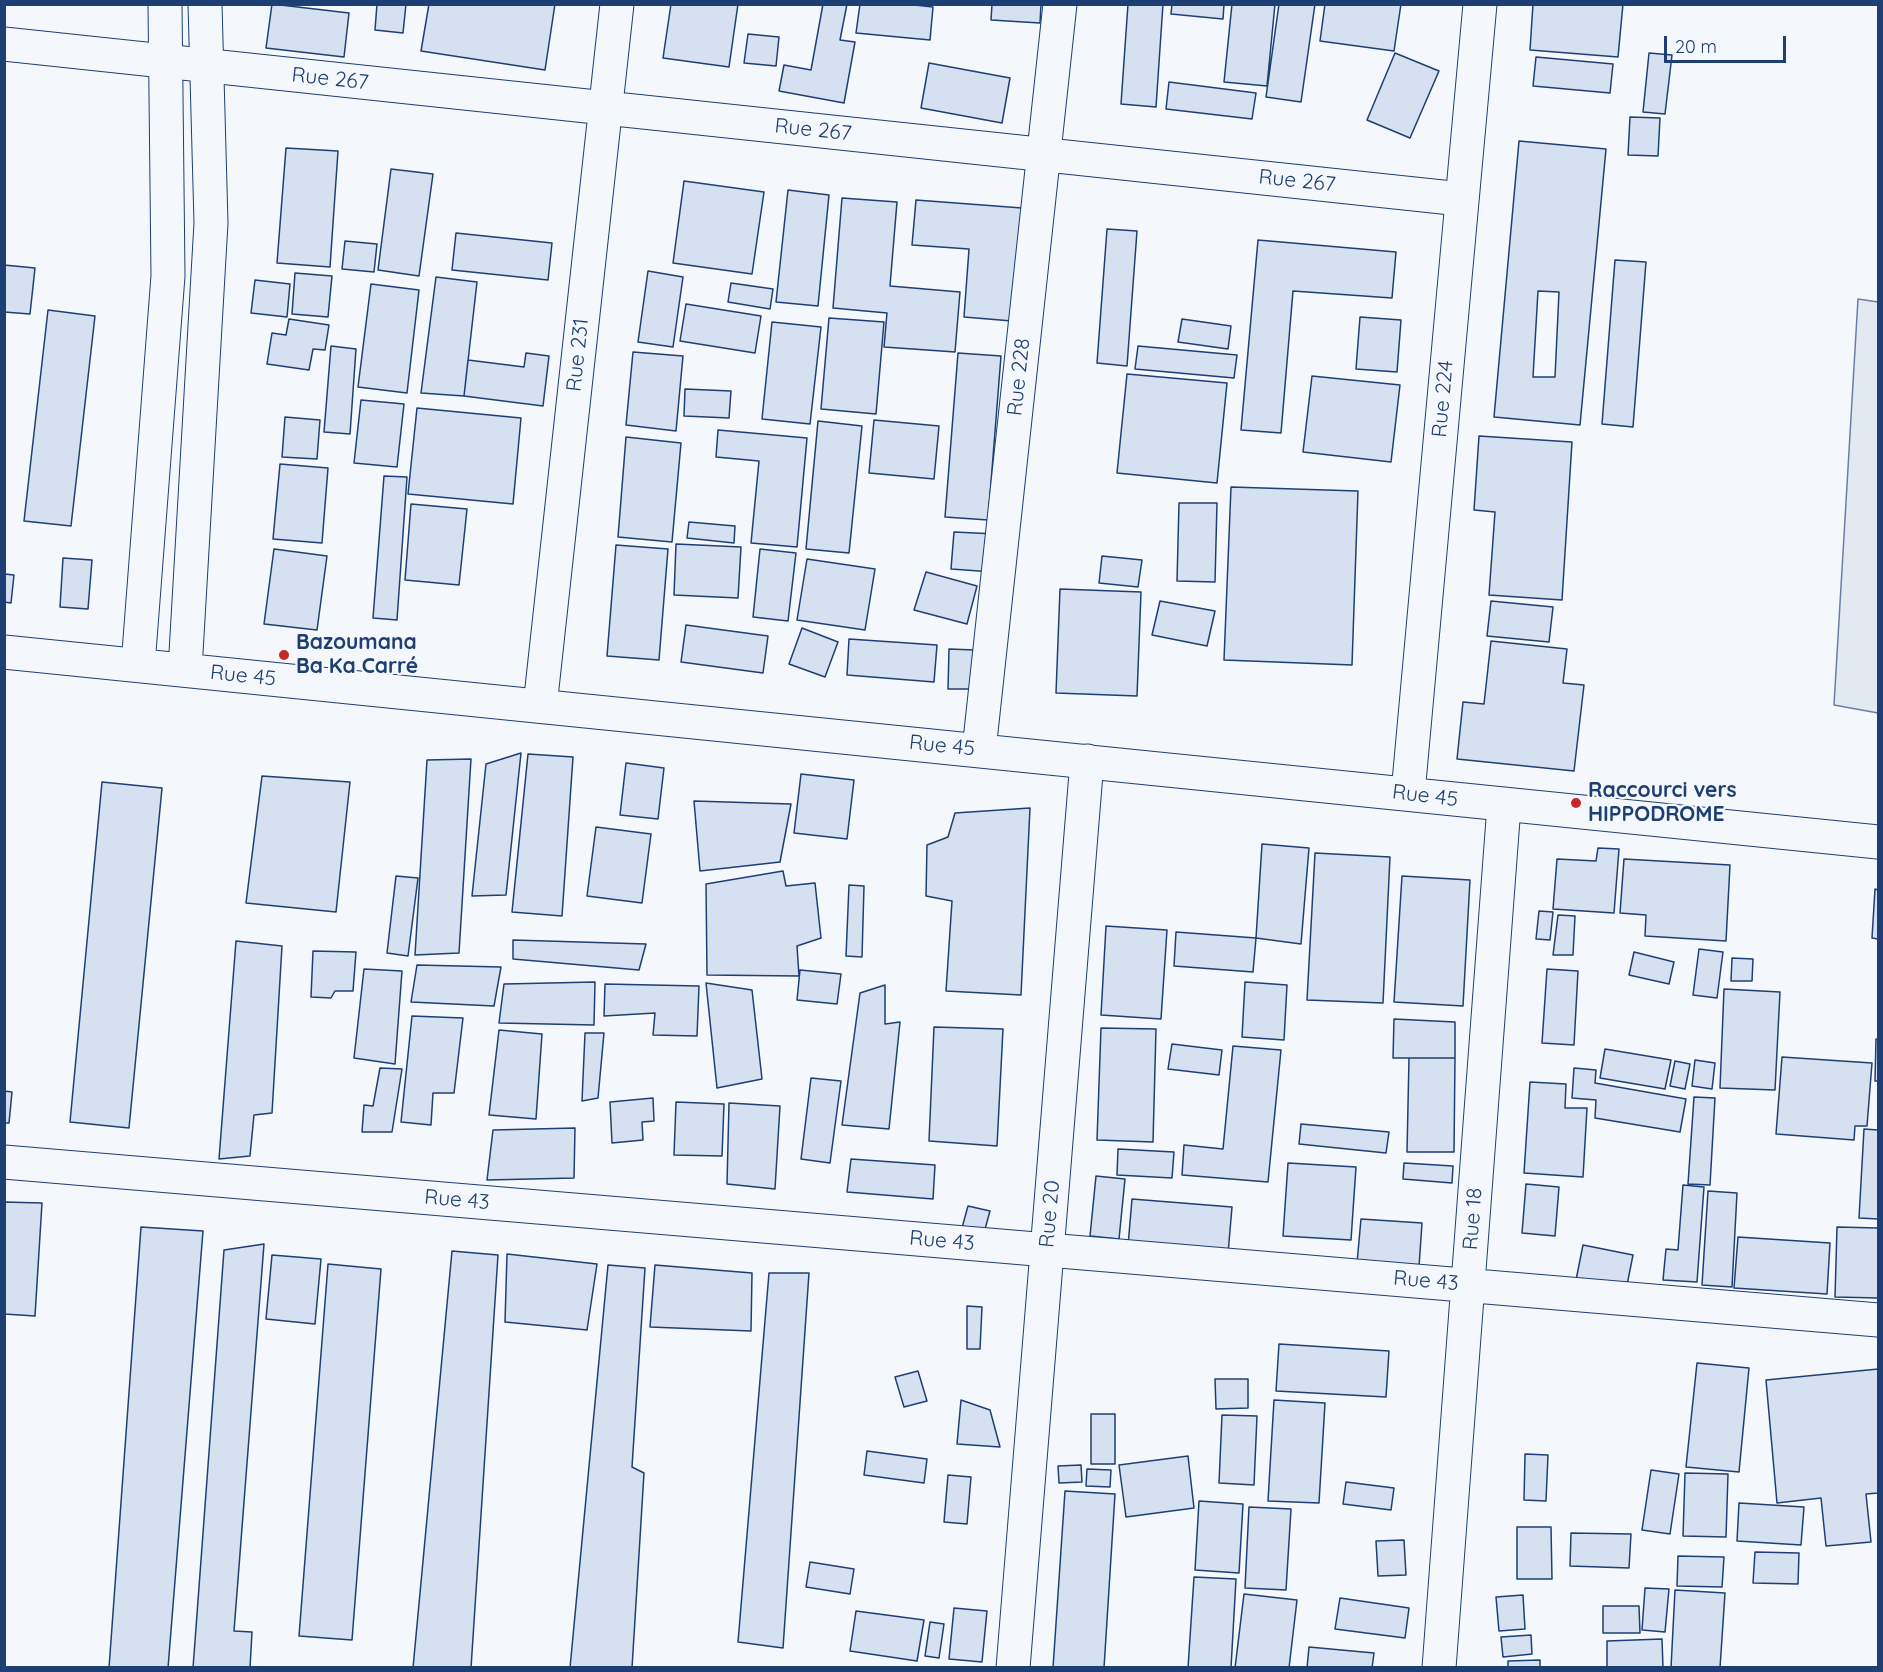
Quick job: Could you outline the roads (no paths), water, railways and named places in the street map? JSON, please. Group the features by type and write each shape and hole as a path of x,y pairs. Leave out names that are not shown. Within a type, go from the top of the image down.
{"street":[{"path":"138,665 168,276 165,4"},
{"path":"185,670 211,223 205,4"},
{"name":"Rue 231","path":"540,706 617,4"},
{"name":"Rue 228","path":"979,750 1060,4"},
{"name":"Rue 224","path":"1408,794 1480,4"},
{"name":"Rue 267","path":"4,44 1461,199"},
{"name":"Rue 45","path":"4,652 1087,761 1504,806 1878,842"},
{"name":"Rue 20","path":"1013,1668 1087,761"},
{"name":"Rue 18","path":"1439,1668 1504,806"},
{"name":"Rue 43","path":"4,1162 1878,1320"}],"place":[{"name":"Bazoumana Ba Ka Carré","path":"284,655"},
{"name":"Raccourci vers HIPPODROME","path":"1576,803"}]}
